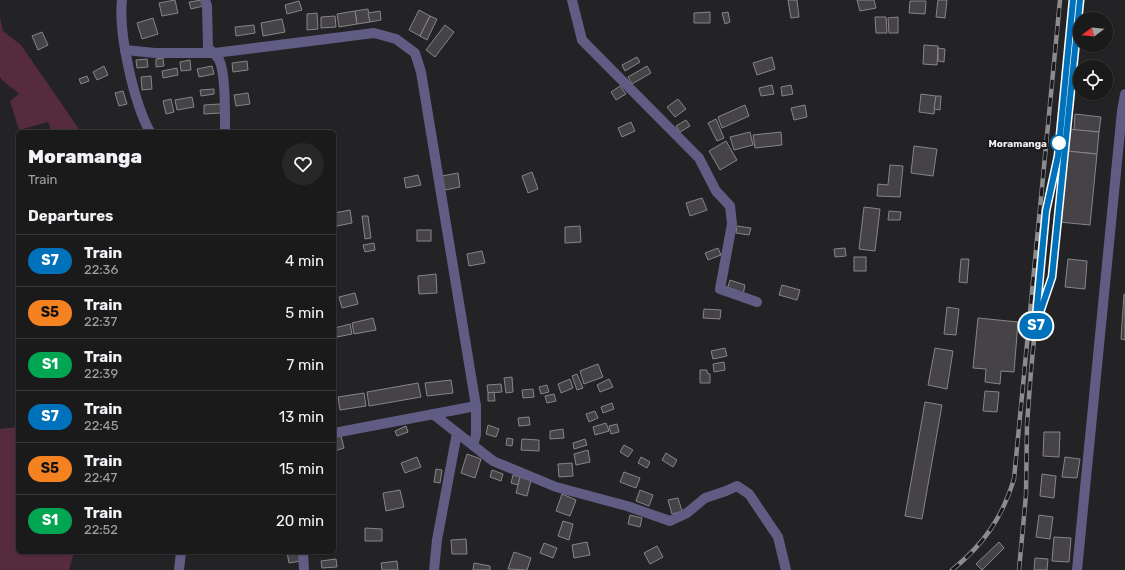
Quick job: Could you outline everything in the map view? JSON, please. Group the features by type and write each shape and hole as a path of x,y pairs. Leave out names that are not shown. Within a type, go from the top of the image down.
{"street":[{"path":"122,0 120,14 125,50 141,116 149,130"},
{"path":"205,0 207,6 208,48 215,53 220,62 224,94 225,130"},
{"path":"572,0 582,40 699,158 716,191 730,206 732,224 720,290 757,302"},
{"path":"125,50 155,53 215,53 374,33 396,39 415,53 421,72 476,406 476,435 473,445"},
{"path":"1077,570 1122,151 1125,94"},
{"path":"336,433 476,406"},
{"path":"433,414 493,461 556,487 627,506 670,521 688,512 705,498 737,486 749,494 778,537 786,570"},
{"path":"434,570 437,540 457,432"},
{"path":"179,570 181,554"},
{"path":"303,554 304,570"}],"shaded area":[{"path":"0,17 3,31 21,45 80,130 51,130 48,122 19,130 10,101 19,94 0,77"},
{"path":"16,427 16,554 73,554 69,570 0,570 0,429"}],"building":[{"path":"175,0 178,13 162,16 159,3"},
{"path":"202,0 203,6 191,9 189,2"},
{"path":"788,0 797,0 799,17 791,18"},
{"path":"857,0 874,0 876,8 860,11"},
{"path":"938,0 947,0 945,18 936,17"},
{"path":"299,1 302,10 287,14 285,5"},
{"path":"910,1 926,1 925,14 909,13"},
{"path":"368,9 370,22 357,24 355,11"},
{"path":"419,10 430,16 420,36 409,30"},
{"path":"355,11 357,24 339,27 337,14"},
{"path":"380,11 381,20 370,22 368,13"},
{"path":"710,12 710,23 694,23 694,13"},
{"path":"728,12 730,22 725,24 722,13"},
{"path":"317,13 318,29 307,30 307,14"},
{"path":"335,16 336,27 321,28 321,17"},
{"path":"430,16 437,19 427,40 420,36"},
{"path":"875,17 886,17 887,33 876,33"},
{"path":"898,17 898,33 889,33 888,18"},
{"path":"153,18 158,34 142,39 137,23"},
{"path":"282,19 285,32 263,36 261,23"},
{"path":"254,25 255,33 236,36 235,27"},
{"path":"445,25 454,32 435,57 426,50"},
{"path":"42,32 48,45 38,50 32,36"},
{"path":"924,45 938,46 937,65 923,64"},
{"path":"938,48 945,49 944,62 938,61"},
{"path":"637,57 640,62 625,71 622,65"},
{"path":"772,57 775,69 757,75 753,63"},
{"path":"163,58 164,66 156,67 156,59"},
{"path":"147,59 148,67 137,68 136,60"},
{"path":"190,60 191,70 181,71 180,62"},
{"path":"247,61 248,70 233,72 232,63"},
{"path":"104,66 108,75 97,80 93,72"},
{"path":"212,66 214,74 199,77 197,69"},
{"path":"647,66 651,73 632,84 628,77"},
{"path":"177,68 178,75 163,78 162,71"},
{"path":"87,76 89,81 81,84 79,79"},
{"path":"151,76 152,89 142,90 141,77"},
{"path":"772,85 774,94 761,96 759,88"},
{"path":"791,85 793,94 782,96 781,87"},
{"path":"620,86 626,94 616,100 611,92"},
{"path":"214,89 214,94 201,96 200,90"},
{"path":"123,91 127,104 119,106 115,93"},
{"path":"248,93 250,104 236,106 234,95"},
{"path":"921,94 936,96 934,114 919,112"},
{"path":"936,96 941,96 940,110 934,109"},
{"path":"192,97 194,107 177,110 175,100"},
{"path":"171,99 174,112 166,114 163,101"},
{"path":"678,99 686,109 675,117 667,107"},
{"path":"220,104 221,113 204,114 204,105"},
{"path":"745,105 749,116 722,128 718,117"},
{"path":"805,105 807,117 794,120 791,108"},
{"path":"1075,114 1101,117 1099,132 1074,130"},
{"path":"716,119 724,138 717,141 708,123"},
{"path":"686,120 690,126 680,132 676,126"},
{"path":"631,122 635,131 622,137 618,128"},
{"path":"1068,129 1099,132 1097,154 1066,151"},
{"path":"750,132 753,145 734,150 730,137"},
{"path":"781,132 782,145 755,148 753,135"},
{"path":"726,141 737,160 720,170 709,151"},
{"path":"914,146 937,149 933,176 911,173"},
{"path":"1066,151 1097,154 1090,225 1059,222"},
{"path":"890,165 903,166 900,197 877,196 878,184 888,185"},
{"path":"532,172 538,189 528,193 522,176"},
{"path":"458,173 460,187 445,190 442,176"},
{"path":"418,175 421,185 406,188 404,178"},
{"path":"702,198 707,210 690,216 686,203"},
{"path":"864,207 880,209 875,251 859,249"},
{"path":"350,210 352,223 337,226 336,213"},
{"path":"889,211 901,212 900,220 888,220"},
{"path":"362,216 368,216 371,238 365,239"},
{"path":"580,226 581,242 565,243 565,227"},
{"path":"737,226 751,228 749,235 736,233"},
{"path":"417,230 431,230 431,241 417,241"},
{"path":"374,243 375,250 365,252 363,245"},
{"path":"718,248 721,255 708,260 705,253"},
{"path":"845,248 846,256 835,257 834,249"},
{"path":"482,251 485,263 469,266 467,254"},
{"path":"854,257 866,257 866,271 854,271"},
{"path":"961,259 969,259 967,283 959,282"},
{"path":"1068,259 1087,261 1085,289 1065,287"},
{"path":"436,274 437,293 419,294 418,276"},
{"path":"730,280 745,285 743,295 727,290"},
{"path":"782,285 800,290 797,300 779,295"},
{"path":"355,293 358,304 342,308 339,297"},
{"path":"1125,294 1125,340 1121,339"},
{"path":"947,307 959,309 956,335 944,334"},
{"path":"704,309 721,310 720,319 703,318"},
{"path":"373,318 376,330 354,334 352,323"},
{"path":"978,318 1018,322 1014,372 1001,371 1000,384 985,382 986,369 973,368"},
{"path":"350,324 352,334 337,337 336,328"},
{"path":"725,348 727,356 713,359 711,351"},
{"path":"935,348 953,351 947,389 928,385"},
{"path":"724,362 725,370 714,372 713,364"},
{"path":"598,364 603,377 584,384 580,371"},
{"path":"700,370 707,370 707,373 710,374 710,383 700,383"},
{"path":"577,374 583,388 577,390 572,376"},
{"path":"512,377 513,392 506,393 504,378"},
{"path":"570,379 573,388 561,393 558,384"},
{"path":"609,379 613,387 600,392 597,385"},
{"path":"451,380 453,393 427,396 425,383"},
{"path":"418,383 421,397 369,406 367,392"},
{"path":"501,384 502,392 488,393 487,385"},
{"path":"547,385 549,392 541,394 539,387"},
{"path":"533,389 534,397 523,398 522,390"},
{"path":"985,391 999,392 997,412 983,411"},
{"path":"494,392 495,401 488,401 488,393"},
{"path":"364,393 366,406 340,410 338,397"},
{"path":"554,394 556,401 547,403 545,396"},
{"path":"925,402 942,405 922,519 905,516"},
{"path":"612,403 614,409 603,413 601,407"},
{"path":"595,411 598,418 589,422 586,414"},
{"path":"529,417 530,425 519,426 518,418"},
{"path":"606,423 609,431 595,435 593,427"},
{"path":"617,424 619,432 611,434 609,426"},
{"path":"488,425 499,429 496,437 486,434"},
{"path":"406,426 408,432 397,436 395,431"},
{"path":"563,429 564,438 550,439 550,431"},
{"path":"1044,432 1060,432 1059,457 1043,456"},
{"path":"341,436 344,448 336,450 336,437"},
{"path":"507,438 513,439 512,446 506,445"},
{"path":"522,439 539,440 539,451 521,450"},
{"path":"585,439 587,445 574,449 573,443"},
{"path":"624,445 633,450 628,457 620,452"},
{"path":"588,450 590,462 576,465 574,454"},
{"path":"666,453 677,460 673,467 662,460"},
{"path":"467,454 481,459 475,478 461,473"},
{"path":"417,457 421,467 405,473 401,463"},
{"path":"641,457 650,462 647,468 638,463"},
{"path":"1065,457 1080,459 1077,478 1062,477"},
{"path":"572,463 573,476 559,477 558,464"},
{"path":"436,469 442,470 440,483 434,482"},
{"path":"492,470 503,474 501,481 490,477"},
{"path":"624,472 640,478 636,488 620,482"},
{"path":"1042,474 1056,476 1054,498 1040,496"},
{"path":"513,475 520,477 518,485 511,483"},
{"path":"520,477 531,480 527,496 516,493"},
{"path":"400,490 404,507 386,511 383,493"},
{"path":"640,490 653,495 649,506 636,501"},
{"path":"562,494 576,500 570,516 556,511"},
{"path":"678,498 682,511 672,514 668,500"},
{"path":"630,515 642,518 640,527 628,524"},
{"path":"1039,515 1053,517 1050,539 1036,537"},
{"path":"563,521 573,524 569,540 558,536"},
{"path":"365,528 382,529 382,541 365,541"},
{"path":"1054,537 1071,538 1069,562 1052,561"},
{"path":"466,539 467,554 452,554 451,540"},
{"path":"587,542 590,555 574,558 572,545"},
{"path":"999,542 1004,548 982,570 976,564"},
{"path":"544,543 557,548 553,558 540,553"},
{"path":"657,546 663,557 650,564 644,553"},
{"path":"514,552 531,558 527,570 508,569"},
{"path":"287,554 299,554 301,561 289,563"},
{"path":"1035,558 1048,559 1047,570 1034,570"},
{"path":"336,559 337,567 322,568 321,561"},
{"path":"397,561 398,570 382,570 381,563"},
{"path":"474,563 490,566 490,570 473,570"}],"railway":[{"path":"952,570 983,540 998,518 1014,479 1060,0"},
{"path":"1019,570 1026,495 1027,424 1046,211 1058,156 1073,0"},
{"path":"1040,312 1051,277 1080,0"}],"train":[{"name":"S7","path":"1073,0 1058,156 1046,211 1035,327 1052,277 1080,0"}],"place":[{"name":"Moramanga","path":"1059,143"}]}
